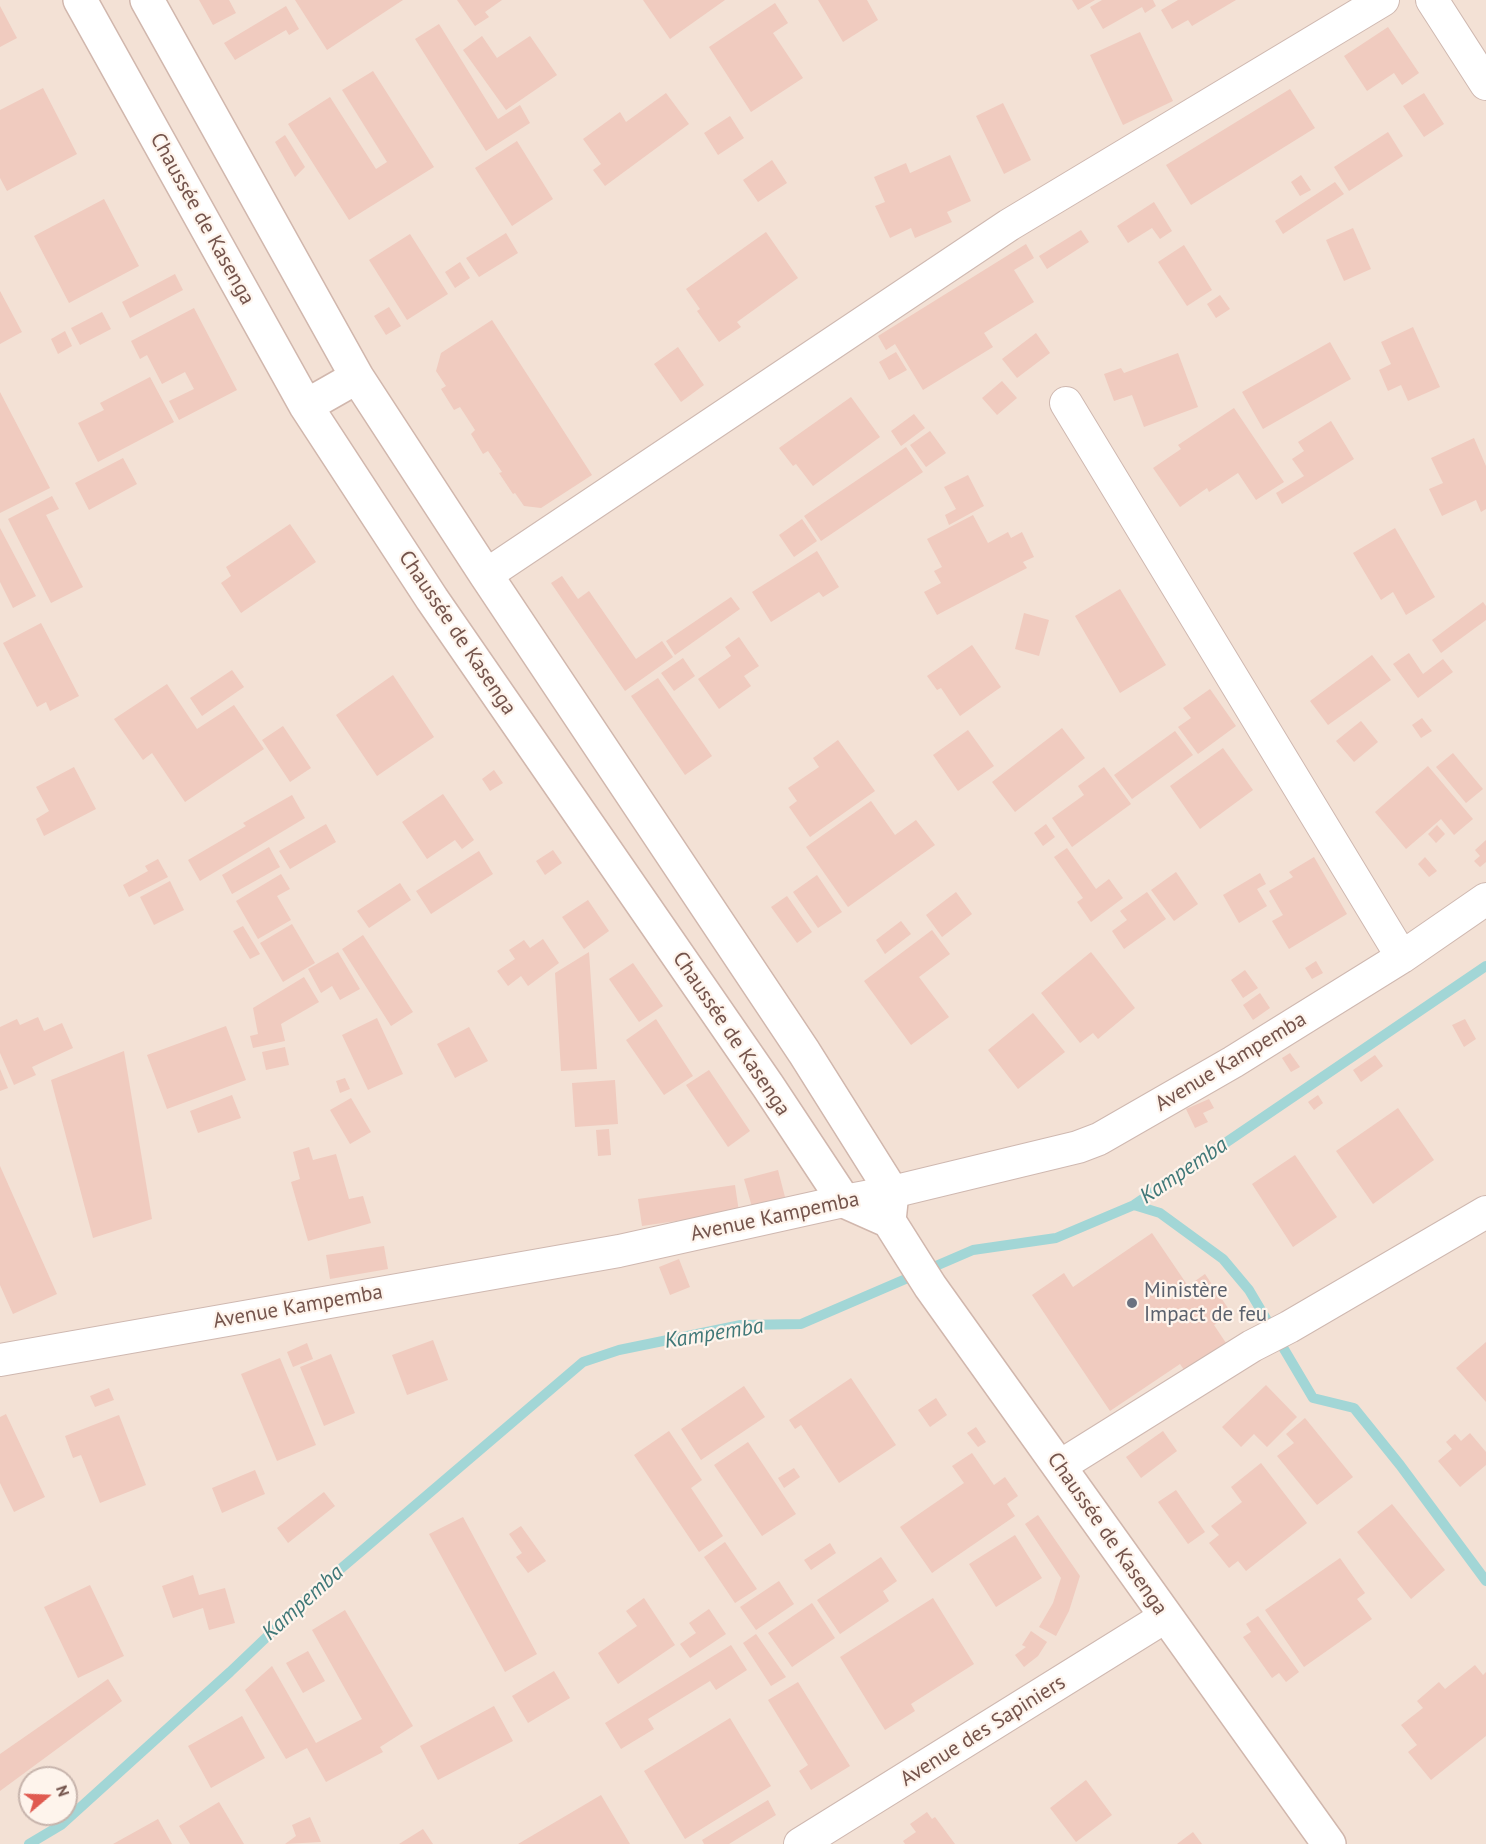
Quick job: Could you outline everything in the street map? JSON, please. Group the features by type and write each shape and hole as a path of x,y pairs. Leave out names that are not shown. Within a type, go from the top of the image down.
{"main road":[{"name":"Chaussée de Kasenga","path":"80,0 306,406 432,599 768,1086 844,1201"},
{"name":"Chaussée de Kasenga","path":"147,0 357,377 486,576 804,1052 930,1286 1329,1844"},
{"path":"306,406 357,377"},
{"path":"844,1201 894,1217"}],"street":[{"path":"486,576 1009,225 1383,0"},
{"path":"1432,0 1486,84"},
{"path":"1066,403 1402,957"},
{"name":"Avenue Kampemba","path":"894,1217 1100,1139 1233,1062 1402,957 1486,899"},
{"name":"Avenue Kampemba","path":"0,1360 619,1251 844,1201"},
{"path":"1060,1466 1252,1346 1289,1327 1486,1212"},
{"name":"Avenue des Sapiniers","path":"800,1844 1165,1617"}],"shaded area":[{"path":"0,0 1486,0 1486,1844 0,1844"}],"building":[{"path":"199,0 229,0 236,13 213,25"},
{"path":"295,0 403,0 327,50"},
{"path":"457,0 502,0 485,12 489,17 475,26"},
{"path":"643,0 725,0 670,39"},
{"path":"818,0 867,0 878,20 843,42"},
{"path":"1072,0 1095,0 1078,10"},
{"path":"1102,0 1153,0 1156,6 1145,13 1142,7 1103,29 1090,7"},
{"path":"1178,0 1236,0 1192,26 1188,20 1172,29 1161,10"},
{"path":"775,3 788,23 773,33 803,78 751,112 709,47"},
{"path":"0,6 17,38 0,47"},
{"path":"286,6 299,29 289,35 286,30 235,60 224,43"},
{"path":"439,24 498,119 520,105 530,123 486,151 415,39"},
{"path":"1388,27 1419,73 1402,85 1394,73 1367,91 1344,56"},
{"path":"1140,32 1173,101 1123,125 1090,55"},
{"path":"482,36 497,58 530,36 557,75 506,110 463,50"},
{"path":"373,71 434,167 349,220 288,124 330,97 376,169 387,162 342,90"},
{"path":"43,88 77,154 7,191 0,178 0,110"},
{"path":"1290,89 1315,128 1191,205 1166,165"},
{"path":"666,93 689,124 605,186 593,170 601,164 583,139 620,112 626,122"},
{"path":"1424,93 1444,124 1424,137 1403,106"},
{"path":"1003,103 1031,160 1004,174 976,116"},
{"path":"730,116 744,138 718,155 704,133"},
{"path":"1388,132 1403,156 1349,191 1334,167"},
{"path":"285,135 305,167 295,177 275,142"},
{"path":"517,141 553,199 512,226 475,168"},
{"path":"950,155 971,201 947,212 952,222 915,238 911,228 890,238 875,206 885,202 874,177 906,163 910,173"},
{"path":"772,160 787,183 758,202 743,180"},
{"path":"1301,175 1311,190 1300,196 1291,182"},
{"path":"1335,182 1344,194 1283,234 1275,221"},
{"path":"104,199 139,266 69,303 34,236"},
{"path":"1154,202 1172,231 1160,239 1152,228 1128,243 1117,226"},
{"path":"1353,228 1371,269 1344,281 1326,240"},
{"path":"1081,230 1089,242 1047,269 1039,256"},
{"path":"766,232 798,278 737,322 741,327 719,342 697,311 700,309 686,289"},
{"path":"506,233 518,253 479,277 466,258"},
{"path":"410,234 448,294 407,320 369,260"},
{"path":"1026,244 1034,258 1014,270 1034,302 984,333 993,347 923,390 895,344 886,350 878,336"},
{"path":"1184,245 1212,290 1187,306 1158,262"},
{"path":"460,262 470,278 455,288 445,272"},
{"path":"175,274 183,290 130,318 122,302"},
{"path":"0,291 22,332 0,344"},
{"path":"1220,295 1230,309 1216,318 1207,304"},
{"path":"389,307 401,326 386,335 374,316"},
{"path":"194,308 237,390 179,420 169,401 194,389 185,372 162,384 147,355 140,359 131,341"},
{"path":"102,312 111,329 80,345 71,328"},
{"path":"492,320 592,475 541,508 524,506 515,493 513,494 488,451 483,454 471,434 475,430 460,407 454,410 441,389 446,386 436,371 441,353"},
{"path":"1413,327 1440,387 1408,401 1401,385 1388,391 1379,370 1391,364 1381,342"},
{"path":"65,331 72,346 58,354 51,339"},
{"path":"1036,333 1050,353 1017,378 1002,359"},
{"path":"1330,342 1351,379 1263,429 1242,392"},
{"path":"678,347 704,385 681,402 654,364"},
{"path":"896,352 907,370 889,380 879,362"},
{"path":"1178,353 1198,407 1144,427 1132,395 1114,401 1104,374 1121,368 1124,373"},
{"path":"150,377 174,422 98,462 78,423 104,410 100,403"},
{"path":"1002,381 1017,398 997,415 982,398"},
{"path":"0,392 50,488 0,513"},
{"path":"851,397 880,437 813,486 796,464 793,466 779,448"},
{"path":"1234,408 1284,482 1256,500 1238,473 1209,492 1207,488 1180,507 1153,468 1181,449 1178,445"},
{"path":"914,414 925,428 901,446 891,431"},
{"path":"1331,421 1354,459 1282,504 1276,493 1304,476 1292,459 1304,451 1298,442"},
{"path":"930,431 946,453 926,467 910,445"},
{"path":"1474,438 1486,466 1486,509 1481,512 1476,500 1442,516 1429,489 1443,483 1431,458"},
{"path":"906,447 923,472 821,541 804,516"},
{"path":"123,458 137,484 89,510 75,483"},
{"path":"968,475 984,506 949,525 945,515 956,509 944,487"},
{"path":"52,496 59,509 46,515 83,587 51,603 8,519"},
{"path":"973,515 988,543 1008,532 1011,538 1022,532 1034,557 1023,562 1027,568 937,615 924,592 941,583 934,571 942,567 927,539"},
{"path":"802,519 817,541 794,557 779,535"},
{"path":"290,524 316,562 241,613 221,583 231,576 226,567"},
{"path":"0,528 36,596 13,608 0,582"},
{"path":"1395,528 1435,597 1406,615 1393,592 1381,600 1353,553"},
{"path":"817,551 839,587 823,597 819,592 771,622 752,592"},
{"path":"562,576 578,599 589,591 636,659 662,641 673,657 625,691 551,583"},
{"path":"1120,589 1166,665 1120,693 1075,616"},
{"path":"731,597 740,609 675,655 666,641"},
{"path":"1483,602 1486,606 1486,620 1441,653 1432,640"},
{"path":"1024,613 1049,620 1039,656 1015,649"},
{"path":"41,623 79,696 50,711 46,702 37,707 3,643"},
{"path":"739,637 759,666 744,676 751,686 719,709 698,679 731,656 725,647"},
{"path":"972,645 1001,687 960,716 941,688 937,690 927,676"},
{"path":"1409,653 1423,674 1443,659 1453,672 1418,698 1393,664"},
{"path":"1372,655 1391,680 1328,725 1310,701"},
{"path":"683,658 695,676 674,691 661,673"},
{"path":"232,670 244,687 202,716 190,698"},
{"path":"393,675 434,737 377,776 336,715"},
{"path":"658,678 712,756 685,775 631,696"},
{"path":"167,684 197,729 234,705 264,749 185,802 152,753 143,760 114,719"},
{"path":"1210,689 1236,726 1198,754 1178,727 1191,718 1183,708"},
{"path":"1422,718 1432,731 1421,738 1412,725"},
{"path":"1361,721 1378,742 1354,762 1336,741"},
{"path":"283,726 311,768 290,782 262,740"},
{"path":"1062,728 1085,758 1015,812 992,782"},
{"path":"968,730 994,766 958,791 933,755"},
{"path":"1175,731 1193,755 1132,799 1114,775"},
{"path":"838,740 875,791 810,837 789,807 797,801 788,788 819,767 813,758"},
{"path":"1223,748 1253,790 1200,829 1170,786"},
{"path":"1453,753 1483,789 1466,803 1436,767"},
{"path":"1428,766 1473,819 1454,835 1441,819 1406,849 1375,812"},
{"path":"74,767 96,809 44,836 36,819 49,811 36,787"},
{"path":"1104,767 1131,804 1072,847 1052,818 1084,795 1078,786"},
{"path":"494,770 503,783 490,791 482,779"},
{"path":"443,794 474,840 462,849 455,840 427,859 402,822"},
{"path":"292,795 305,818 200,881 188,860 246,826 243,823"},
{"path":"871,801 895,835 916,820 935,845 848,907 806,847"},
{"path":"326,824 336,842 290,869 279,851"},
{"path":"1046,824 1055,837 1043,846 1034,833"},
{"path":"1437,825 1445,834 1436,843 1428,834"},
{"path":"1486,840 1486,862 1480,867 1474,861 1480,856 1475,850"},
{"path":"269,847 280,867 232,894 222,875"},
{"path":"1067,848 1096,889 1109,879 1123,898 1091,922 1077,902 1083,898 1054,857"},
{"path":"553,850 562,863 545,875 536,861"},
{"path":"479,851 493,874 431,914 416,891"},
{"path":"1314,857 1347,914 1289,949 1272,921 1283,915 1269,891 1293,877 1289,872"},
{"path":"1425,857 1437,871 1429,877 1418,864"},
{"path":"158,859 168,877 129,897 123,885 148,871 145,866"},
{"path":"1176,872 1198,904 1174,921 1151,890"},
{"path":"1260,873 1266,884 1257,889 1267,906 1239,923 1223,895"},
{"path":"281,874 290,889 277,896 291,920 258,939 236,901"},
{"path":"817,875 842,912 818,928 793,892"},
{"path":"170,881 184,910 154,925 140,897"},
{"path":"400,883 411,900 369,928 357,911"},
{"path":"956,892 972,914 942,937 926,915"},
{"path":"1147,892 1166,919 1124,949 1112,931 1127,920 1120,911"},
{"path":"787,896 812,932 797,943 771,907"},
{"path":"588,900 609,931 584,949 562,917"},
{"path":"901,921 911,934 885,954 876,940"},
{"path":"292,924 315,963 283,982 260,943"},
{"path":"243,926 260,954 250,959 233,931"},
{"path":"932,930 950,954 919,977 949,1017 911,1045 864,981"},
{"path":"363,935 413,1012 391,1026 342,949"},
{"path":"543,939 559,963 528,986 521,976 508,986 497,971 515,959 509,950 524,940 530,948"},
{"path":"338,952 360,989 340,1000 332,986 321,993 308,969"},
{"path":"589,952 597,1069 561,1071 555,973"},
{"path":"1091,952 1135,1008 1098,1039 1093,1033 1080,1043 1041,993"},
{"path":"1316,961 1323,973 1312,979 1305,968"},
{"path":"633,963 663,1006 639,1022 609,979"},
{"path":"1245,970 1258,988 1243,998 1231,980"},
{"path":"304,977 319,1002 281,1024 285,1041 253,1048 250,1036 258,1034 253,1008"},
{"path":"1260,993 1270,1008 1253,1020 1243,1005"},
{"path":"1033,1013 1065,1052 1018,1089 988,1050"},
{"path":"38,1017 44,1031 62,1023 73,1048 32,1067 36,1075 14,1085 0,1053 0,1027 17,1019 20,1025"},
{"path":"377,1018 403,1074 368,1090 342,1035"},
{"path":"656,1019 693,1076 664,1095 626,1040"},
{"path":"1465,1019 1476,1039 1464,1047 1452,1025"},
{"path":"226,1026 246,1080 167,1109 147,1055"},
{"path":"469,1027 488,1061 455,1078 437,1044"},
{"path":"285,1047 289,1065 266,1070 262,1052"},
{"path":"124,1051 152,1219 93,1238 51,1080"},
{"path":"1290,1053 1300,1067 1291,1072 1282,1058"},
{"path":"1375,1055 1383,1066 1361,1082 1353,1070"},
{"path":"0,1069 8,1088 0,1091"},
{"path":"709,1070 750,1131 728,1147 686,1085"},
{"path":"345,1078 350,1089 340,1093 336,1081"},
{"path":"615,1080 618,1124 575,1127 572,1083"},
{"path":"232,1095 241,1118 198,1133 190,1111"},
{"path":"1318,1095 1323,1103 1314,1110 1308,1102"},
{"path":"351,1098 371,1132 350,1144 330,1110"},
{"path":"1209,1099 1214,1108 1203,1113 1208,1122 1195,1128 1186,1109"},
{"path":"1398,1108 1434,1160 1373,1204 1336,1151"},
{"path":"609,1129 611,1155 598,1156 596,1130"},
{"path":"309,1147 313,1160 336,1154 349,1199 363,1196 371,1223 308,1241 291,1182 300,1179 293,1152"},
{"path":"1295,1155 1337,1217 1293,1247 1252,1184"},
{"path":"0,1166 57,1294 13,1314 0,1285"},
{"path":"778,1170 785,1197 752,1207 744,1179"},
{"path":"735,1185 739,1212 642,1226 638,1199"},
{"path":"1152,1233 1188,1286 1205,1274 1232,1314 1214,1325 1232,1352 1191,1380 1180,1364 1110,1411 1032,1295 1064,1273 1073,1287"},
{"path":"384,1246 388,1269 330,1279 326,1255"},
{"path":"679,1259 690,1287 670,1295 659,1267"},
{"path":"433,1340 448,1380 407,1395 392,1355"},
{"path":"1486,1342 1486,1402 1456,1368"},
{"path":"307,1343 313,1359 293,1367 287,1352"},
{"path":"331,1354 355,1413 324,1426 300,1367"},
{"path":"280,1358 316,1445 277,1461 241,1374"},
{"path":"851,1378 896,1445 839,1483 801,1425 795,1429 789,1420"},
{"path":"1266,1385 1297,1417 1267,1447 1254,1434 1241,1447 1222,1427"},
{"path":"744,1386 765,1417 701,1460 681,1429"},
{"path":"109,1388 114,1400 95,1407 90,1396"},
{"path":"936,1398 947,1415 930,1427 918,1410"},
{"path":"6,1414 45,1497 14,1512 0,1483 0,1417"},
{"path":"119,1415 146,1485 100,1503 81,1455 73,1458 65,1436"},
{"path":"1305,1418 1353,1477 1317,1505 1277,1456 1294,1443 1286,1434"},
{"path":"976,1427 986,1442 978,1447 967,1433"},
{"path":"669,1431 702,1480 691,1488 723,1536 699,1552 634,1455"},
{"path":"1163,1431 1177,1451 1141,1478 1126,1457"},
{"path":"1470,1433 1486,1452 1486,1465 1460,1487 1438,1461 1452,1449 1446,1442 1455,1434 1461,1441"},
{"path":"748,1442 796,1514 762,1536 714,1465"},
{"path":"972,1453 994,1485 1005,1477 1018,1496 1007,1504 1015,1516 932,1573 900,1527 964,1483 952,1466"},
{"path":"1261,1463 1307,1523 1246,1571 1238,1561 1229,1568 1209,1543 1219,1535 1211,1526 1242,1502 1231,1487"},
{"path":"794,1468 800,1477 784,1488 778,1478"},
{"path":"255,1470 265,1494 222,1513 212,1488"},
{"path":"1176,1490 1205,1532 1188,1544 1158,1502"},
{"path":"324,1492 335,1506 288,1543 277,1528"},
{"path":"1392,1504 1445,1570 1411,1599 1357,1532"},
{"path":"1038,1515 1080,1576 1069,1611 1056,1636 1039,1627 1053,1603 1061,1578 1025,1524"},
{"path":"463,1517 537,1654 505,1672 429,1534"},
{"path":"521,1526 546,1561 528,1573 516,1557 522,1553 509,1534"},
{"path":"1015,1535 1042,1578 996,1607 969,1564"},
{"path":"725,1542 757,1589 735,1603 704,1557"},
{"path":"830,1543 836,1553 811,1570 804,1560"},
{"path":"881,1557 897,1581 883,1591 889,1601 840,1634 817,1600"},
{"path":"1340,1558 1365,1593 1357,1599 1372,1619 1304,1667 1265,1610"},
{"path":"193,1575 199,1595 225,1588 235,1623 209,1630 203,1608 173,1618 162,1586"},
{"path":"779,1581 794,1604 756,1630 740,1607"},
{"path":"90,1585 124,1656 78,1678 44,1607"},
{"path":"644,1598 675,1645 618,1684 598,1653 637,1626 626,1611"},
{"path":"933,1598 974,1664 911,1704 915,1711 885,1730 840,1657"},
{"path":"812,1603 835,1638 792,1667 768,1633"},
{"path":"709,1609 726,1634 690,1658 680,1644 696,1633 689,1623"},
{"path":"345,1610 413,1726 380,1747 383,1752 326,1782 307,1748 286,1759 245,1690 272,1666 316,1743 362,1719 312,1630"},
{"path":"1258,1616 1299,1672 1286,1682 1279,1673 1272,1678 1243,1637 1251,1632 1246,1624"},
{"path":"1031,1631 1047,1642 1038,1656 1024,1667 1015,1655 1026,1647 1022,1645"},
{"path":"756,1634 786,1677 771,1686 743,1643"},
{"path":"731,1645 747,1670 716,1690 710,1681 648,1719 654,1729 621,1749 605,1723"},
{"path":"308,1651 325,1681 303,1693 286,1663"},
{"path":"1475,1665 1483,1675 1486,1672 1486,1736 1431,1780 1408,1752 1417,1745 1401,1725 1423,1708 1417,1701 1439,1682 1445,1689"},
{"path":"554,1671 570,1698 528,1723 512,1696"},
{"path":"108,1679 122,1701 34,1766 18,1766 18,1778 0,1791 0,1754"},
{"path":"798,1682 850,1766 811,1790 799,1771 808,1765 768,1700"},
{"path":"494,1706 513,1741 438,1780 420,1746"},
{"path":"242,1716 265,1758 211,1788 188,1746"},
{"path":"730,1718 771,1786 685,1839 644,1771"},
{"path":"1086,1780 1112,1815 1076,1842 1050,1808"},
{"path":"601,1795 630,1844 518,1844"},
{"path":"768,1800 776,1815 729,1844 704,1844 702,1840"},
{"path":"219,1802 244,1844 190,1844 179,1826"},
{"path":"927,1812 932,1819 935,1817 955,1844 905,1844 903,1841 916,1832 910,1824"},
{"path":"310,1817 321,1842 285,1844 296,1836 292,1825"},
{"path":"158,1819 172,1844 113,1844"},
{"path":"423,1829 433,1844 399,1844"},
{"path":"1193,1832 1202,1844 1177,1844"}],"waterway":[{"name":"Kampemba","path":"29,1844 61,1825 230,1672 317,1589 583,1362 619,1350 741,1325 801,1324 973,1250 1056,1238 1134,1205 1486,966"},
{"path":"1134,1205 1160,1213 1223,1259 1249,1290 1313,1398 1354,1408 1400,1465 1486,1581"}],"place":[{"name":"Ministère Impact de feu","path":"1132,1303"}]}
